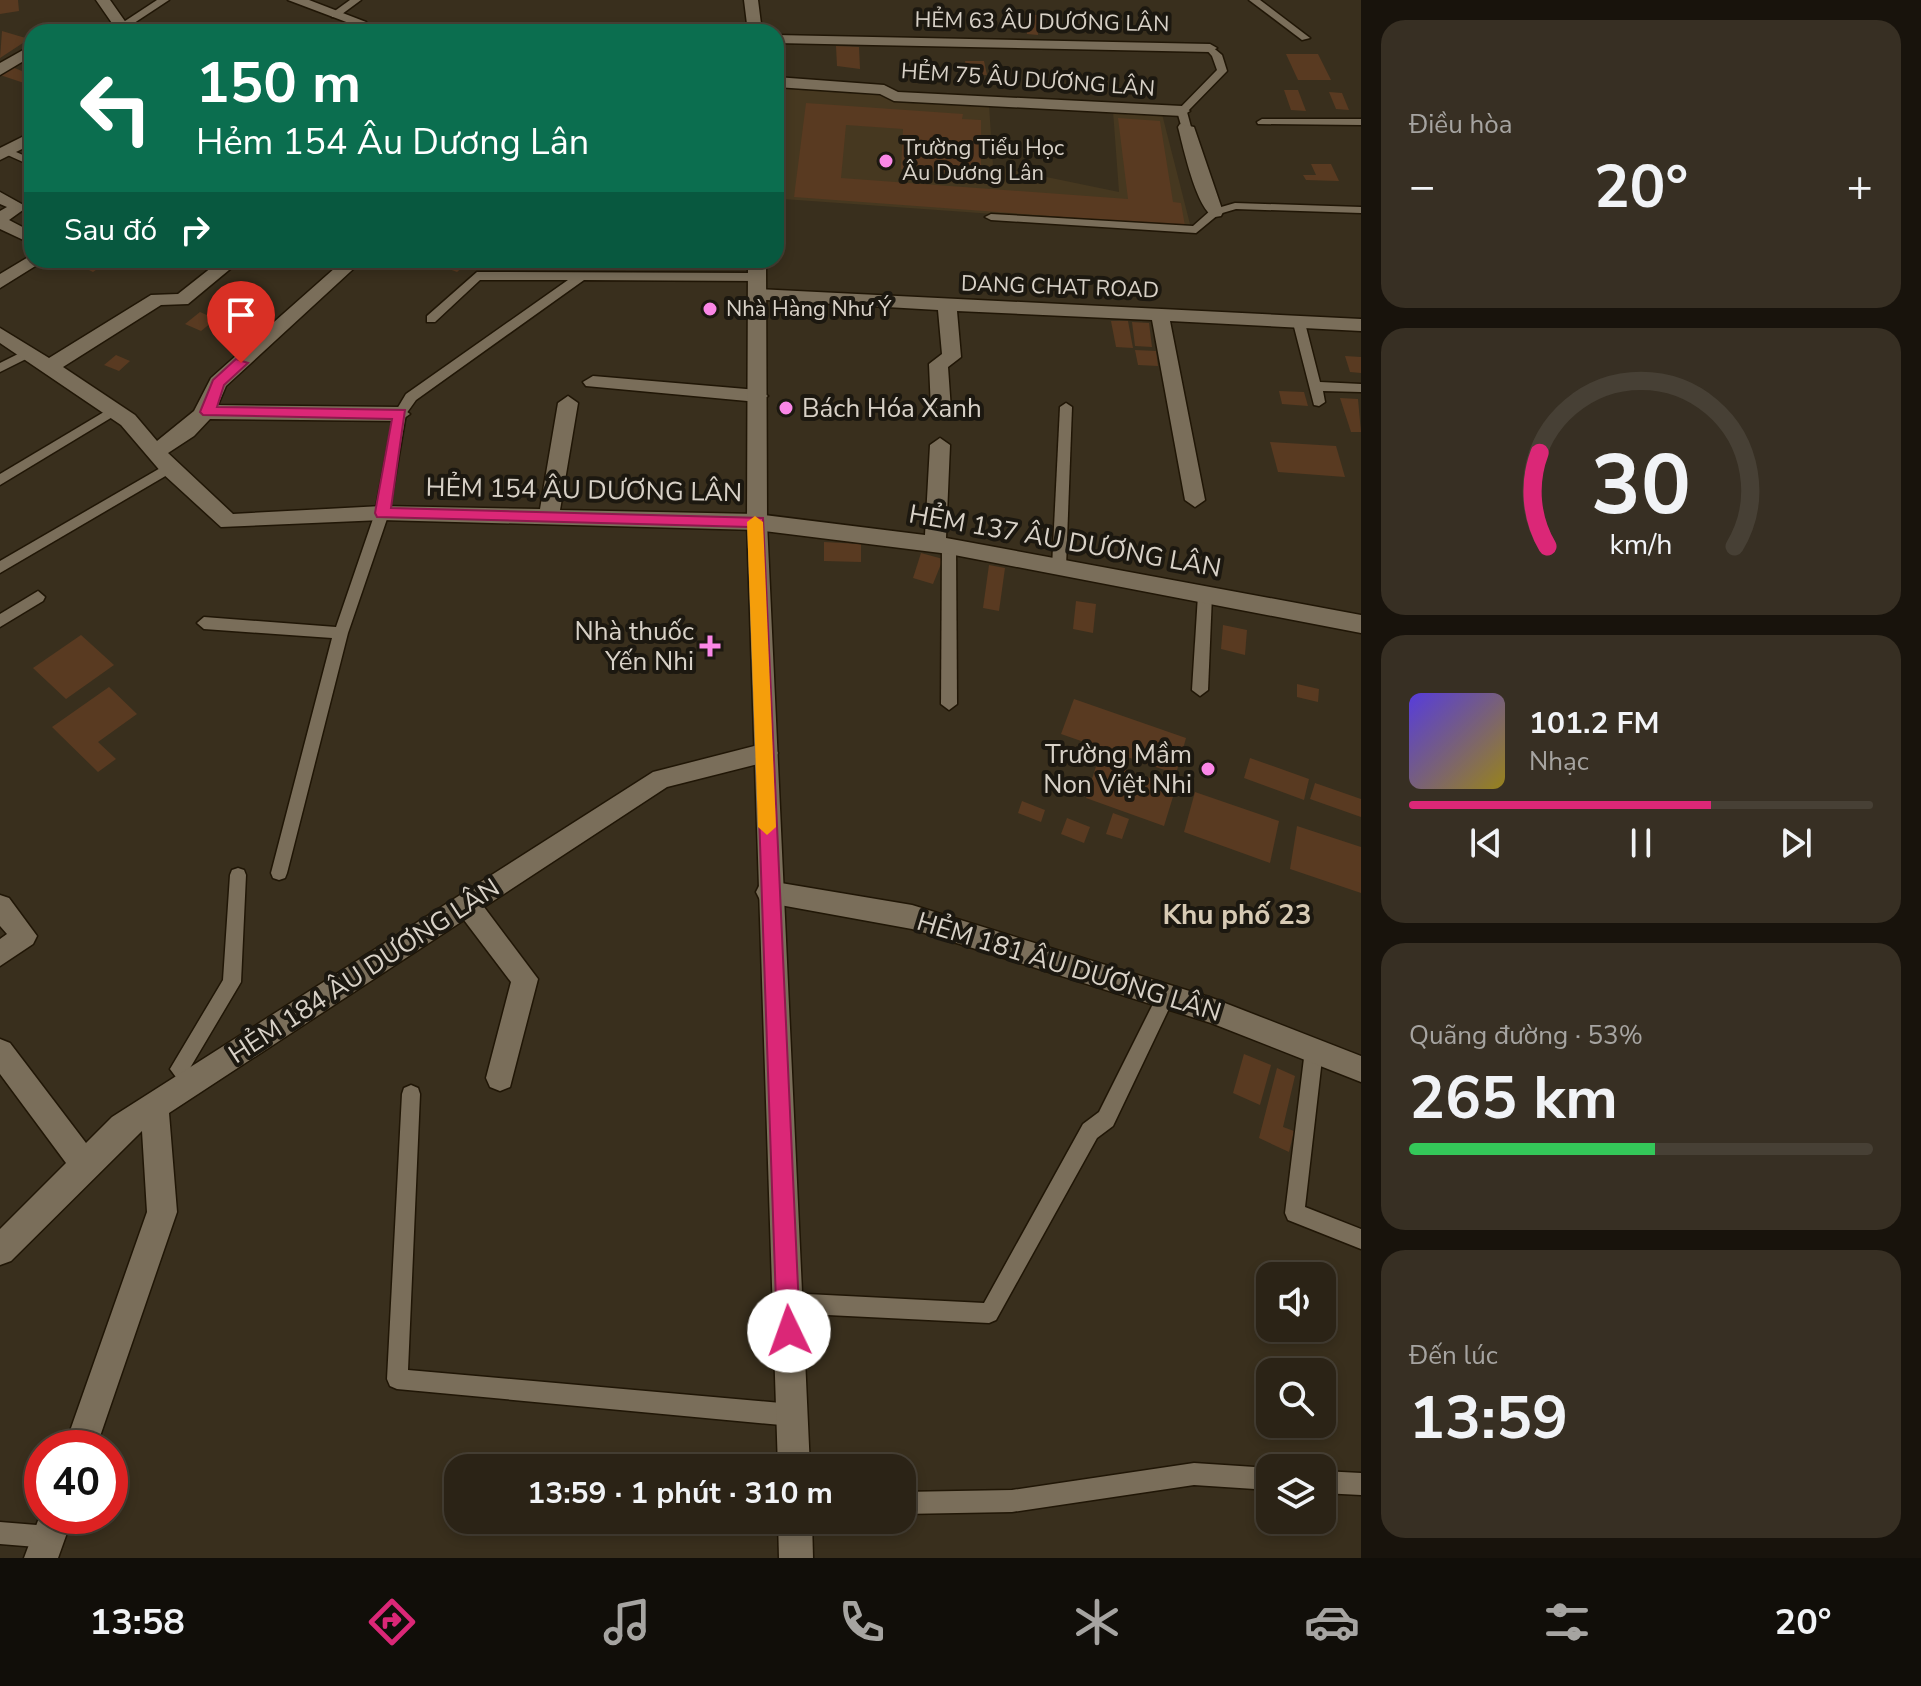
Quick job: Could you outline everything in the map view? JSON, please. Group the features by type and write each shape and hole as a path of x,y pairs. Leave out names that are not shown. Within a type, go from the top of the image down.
{"street":[{"path":"103,0 117,24"},
{"path":"295,0 359,22 357,24"},
{"path":"751,0 754,24"},
{"name":"HẺM 63 ÂU DƯƠNG LÂN","path":"784,39 1210,48"},
{"path":"0,70 24,54"},
{"name":"HẺM 75 ÂU DƯƠNG LÂN","path":"784,83 884,90 894,96 1184,119"},
{"path":"1184,119 1202,182 1215,212"},
{"path":"0,197 19,207 0,220 24,234"},
{"path":"0,282 24,267"},
{"path":"49,367 157,299 182,300 222,268"},
{"path":"162,460 208,412 218,383 345,268"},
{"path":"757,277 757,522 769,892 793,1454"},
{"name":"DANG CHAT ROAD","path":"757,277 947,306 1361,325"},
{"path":"941,410 938,364 952,357 947,306"},
{"path":"1160,315 1195,500"},
{"name":"HẺM 154 ÂU DƯƠNG LÂN","path":"0,334 128,420 162,460 228,522 382,513 757,522"},
{"path":"593,382 758,396"},
{"path":"549,515 568,403"},
{"path":"208,412 400,414"},
{"path":"940,445 942,545"},
{"name":"HẺM 137 ÂU DƯƠNG LÂN","path":"757,522 942,545 1361,624"},
{"name":"HẺM 184 ÂU DƯƠNG LÂN","path":"0,1250 122,1127 154,1106 661,779 766,753"},
{"name":"HẺM 181 ÂU DƯƠNG LÂN","path":"769,892 912,917 1166,996 1361,1069"},
{"path":"467,905 525,979 500,1078"},
{"path":"0,906 24,936 0,954"},
{"path":"0,1052 85,1164"},
{"path":"86,1430 162,1212 154,1106"},
{"path":"795,1534 796,1558"}],"lane":[{"path":"129,24 164,0"},
{"path":"335,15 356,0"},
{"path":"1254,0 1305,38"},
{"path":"1184,119 1222,71 1217,55 1210,48"},
{"path":"1262,122 1361,122"},
{"path":"6,148 24,158"},
{"path":"991,217 1196,230 1215,212 1266,205 1361,210"},
{"path":"431,319 477,276 757,277"},
{"path":"279,873 341,633 382,513 400,414 411,397 581,276"},
{"path":"1299,323 1319,402"},
{"path":"0,368 28,353"},
{"path":"1315,386 1361,388"},
{"path":"1059,567 1066,407"},
{"path":"0,480 114,410"},
{"path":"0,568 162,460"},
{"path":"942,545 949,704"},
{"path":"1200,690 1205,595"},
{"path":"1,618 38,597"},
{"path":"204,623 341,633"},
{"path":"191,1082 179,1069 232,982 238,875"},
{"path":"787,1303 989,1313 1090,1131 1106,1119 1166,996"},
{"path":"1314,1050 1295,1213 1361,1239"},
{"path":"411,1094 397,1379 792,1415"},
{"path":"916,1503 1012,1501 1194,1474 1256,1478"},
{"path":"1336,1483 1361,1484"},
{"path":"0,1533 49,1537"}],"shaded area":[{"name":"Trường Tiểu Học Âu Dương Lân","path":"784,87 880,93 891,100 989,105 993,166 1119,192 1113,111 1162,114 1191,228 784,199"}],"building":[{"path":"0,0 18,0 19,11 0,14"},
{"path":"1026,14 1037,15 1038,35 1027,34"},
{"path":"2,31 24,38 24,42 0,58"},
{"path":"836,46 859,47 860,69 837,66"},
{"path":"1286,54 1318,54 1331,80 1298,80"},
{"path":"965,61 984,61 987,75 967,75"},
{"path":"12,67 24,72 24,83 0,75"},
{"path":"1284,90 1298,90 1306,111 1291,110"},
{"path":"1329,92 1342,93 1349,110 1336,109"},
{"name":"Trường Tiểu Học Âu Dương Lân","path":"806,103 963,114 962,119 981,120 981,175 901,169 903,129 846,125 841,178 1128,199 1118,118 1160,121 1173,202 1181,203 1185,226 794,197"},
{"path":"1311,164 1331,164 1339,181 1306,180 1303,175 1316,175"},
{"path":"200,312 216,319 201,331 185,324"},
{"path":"1111,321 1128,321 1133,348 1116,347"},
{"path":"1132,322 1149,323 1152,347 1135,346"},
{"path":"1135,350 1156,351 1158,366 1138,365"},
{"path":"116,355 130,361 119,371 104,365"},
{"path":"1345,356 1361,357 1361,373 1350,372"},
{"path":"1279,391 1304,392 1308,406 1282,404"},
{"path":"1340,398 1358,399 1361,432 1351,432"},
{"path":"1270,442 1336,446 1345,477 1278,472"},
{"path":"824,542 861,544 861,562 824,561"},
{"path":"921,553 943,559 933,584 913,578"},
{"path":"989,565 1005,568 999,611 983,608"},
{"path":"1076,601 1096,604 1093,633 1073,629"},
{"path":"1223,625 1247,630 1245,655 1221,649"},
{"path":"81,635 114,665 66,699 33,668"},
{"path":"1297,684 1319,689 1318,702 1297,697"},
{"path":"109,687 137,714 98,742 116,759 98,772 52,727"},
{"path":"1074,699 1186,738 1176,774 1061,734"},
{"path":"1250,758 1309,779 1304,800 1244,778"},
{"path":"1098,760 1176,787 1164,826 1086,798"},
{"path":"1315,783 1361,799 1361,817 1310,799"},
{"path":"1195,792 1279,821 1270,863 1184,832"},
{"path":"1022,801 1045,810 1041,822 1018,813"},
{"path":"1113,813 1129,819 1122,839 1106,834"},
{"path":"1067,818 1090,827 1084,843 1061,834"},
{"path":"1297,826 1361,847 1361,893 1290,869"},
{"path":"1244,1054 1271,1065 1260,1105 1233,1093"},
{"path":"1277,1068 1295,1076 1283,1127 1294,1131 1289,1152 1259,1138"}],"slow traffic":[{"path":"755,522 767,827"}],"place":[{"name":"Trường Tiểu Học Âu Dương Lân","path":"886,161"},
{"name":"Nhà Hàng Như Ý","path":"710,309"},
{"name":"Bách Hóa Xanh","path":"786,408"},
{"name":"Nhà thuốc Yến Nhi","path":"710,646"},
{"name":"Trường Mầm Non Việt Nhi","path":"1208,769"}],"district":[{"name":"Khu phố 23","path":"1237,915"}],"route":[{"path":"241,363 218,383 208,412 400,414 382,513 757,522 769,892 789,1331"}]}
